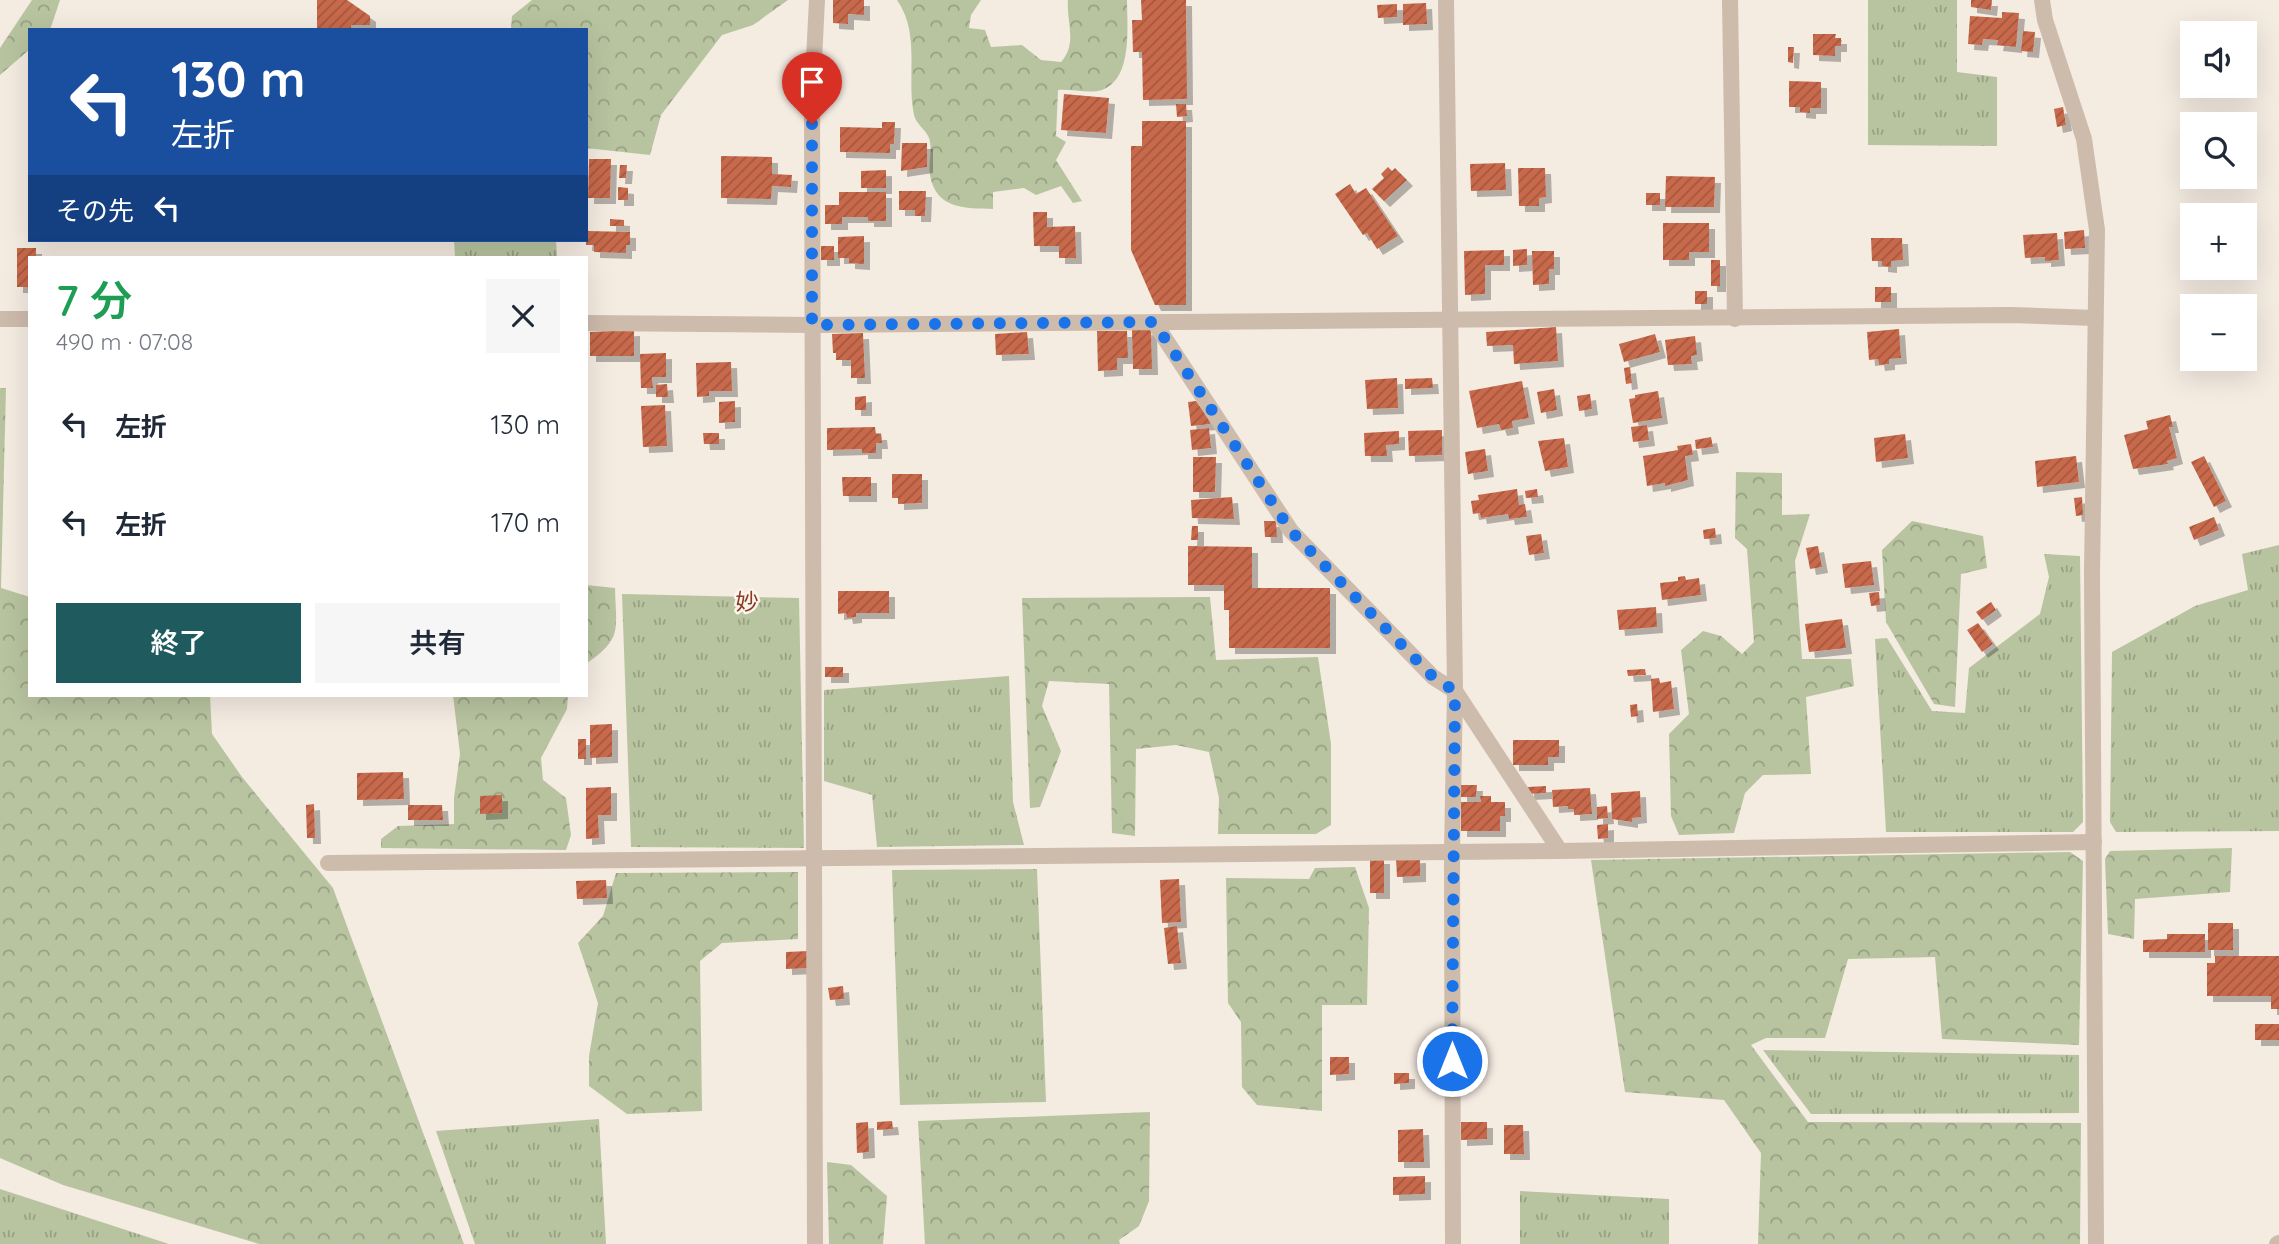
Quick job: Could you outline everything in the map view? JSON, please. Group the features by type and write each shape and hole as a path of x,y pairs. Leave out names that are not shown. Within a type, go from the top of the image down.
{"street":[{"path":"815,1244 812,99 817,0"},
{"path":"1446,0 1455,691 1452,852 1453,1244"},
{"path":"1730,0 1735,320"},
{"path":"2042,0 2045,20 2084,139 2096,230 2096,1244"},
{"path":"588,323 812,325 1735,320 2011,315 2095,318"},
{"path":"0,319 28,319"},
{"path":"1154,322 1291,531 1433,677 1455,691 1560,851"},
{"path":"328,863 1560,851 2094,842"}],"green space":[{"path":"32,0 60,0 51,28 28,28 28,51 0,75 0,48"},
{"path":"532,0 788,0 753,25 722,35 661,115 650,155 588,148 588,28 511,28 512,16"},
{"path":"897,0 981,0 971,15 969,28 985,30 991,47 1022,45 1041,60 1061,62 1070,40 1068,0 1127,0 1126,51 1119,75 1112,84 1102,90 1058,90 1056,136 1066,142 1056,160 1082,201 1073,203 1061,186 1036,195 1024,188 993,192 993,209 954,205 939,195 930,175 929,138 914,115 909,27"},
{"path":"1868,0 1957,0 1957,72 1997,77 1997,146 1868,145"},
{"path":"454,242 556,242 557,256 455,256"},
{"path":"0,388 6,388 1,588 28,596 28,697 210,697 212,734 242,777 333,888 464,1244 259,1244 63,1185 0,1158"},
{"path":"1736,472 1782,473 1782,515 1810,514 1795,561 1802,659 1851,659 1854,686 1806,697 1811,774 1763,775 1745,793 1734,833 1679,835 1671,816 1669,734 1689,714 1681,650 1703,631 1721,636 1742,654 1754,642 1747,549 1735,538"},
{"path":"1912,521 1983,536 1987,568 1961,574 1955,707 1934,704 1886,622 1882,550"},
{"path":"2279,545 2279,831 2116,832 2110,822 2112,652 2195,606 2248,590 2242,554"},
{"path":"2044,554 2080,556 2083,822 2073,832 1886,832 1875,639 1887,638 1932,711 1965,713 1969,668 2040,614 2049,577"},
{"path":"588,585 615,588 615,632 612,640 588,662"},
{"path":"622,594 799,598 804,848 631,847"},
{"path":"1210,597 1216,660 1318,657 1331,744 1331,825 1316,834 1218,834 1219,798 1209,752 1176,745 1136,749 1135,836 1112,833 1109,684 1049,681 1042,706 1061,751 1040,807 1030,808 1022,598"},
{"path":"1009,676 1013,802 1024,845 877,847 872,795 824,781 824,690"},
{"path":"453,697 568,697 567,709 541,758 543,780 566,798 571,835 566,850 381,848 381,839 398,826 454,824 454,798 460,754"},
{"path":"2232,848 2230,892 2135,899 2134,939 2108,934 2105,859 2110,851"},
{"path":"2070,852 2083,861 2079,1045 1942,1039 1935,957 1848,959 1825,1038 1766,1038 1751,1045 1808,1122 2081,1123 2080,1244 1758,1244 1761,1153 1724,1100 1625,1092 1591,860"},
{"path":"1355,867 1369,908 1367,1005 1322,1005 1322,1111 1257,1105 1242,1087 1241,1022 1228,1003 1226,878 1309,879 1315,868"},
{"path":"1037,869 1046,1102 900,1105 892,870"},
{"path":"798,872 798,939 722,943 700,961 702,1111 627,1114 589,1086 589,1056 598,1003 578,943 603,916 616,873"},
{"path":"1763,1050 2079,1055 2079,1113 1811,1114"},
{"path":"1150,1112 1149,1201 1139,1226 1119,1240 1120,1244 925,1244 918,1121"},
{"path":"599,1119 606,1244 475,1244 436,1131"},
{"path":"827,1162 851,1165 887,1196 883,1244 829,1244"},
{"path":"0,1189 169,1244 0,1244"},
{"path":"1520,1191 1669,1199 1669,1244 1520,1244"}],"building":[{"path":"317,0 347,0 370,16 370,25 317,28"},
{"path":"833,0 864,0 864,15 848,14 848,24 833,23"},
{"path":"1141,0 1186,0 1187,99 1143,100 1142,52 1133,52 1132,20 1142,20"},
{"path":"1971,0 1992,0 1991,10 1971,7"},
{"path":"1426,3 1427,24 1403,25 1403,4"},
{"path":"1397,4 1397,17 1378,18 1377,5"},
{"path":"2002,12 2019,13 2016,47 1997,45 1998,40 1983,39 1982,45 1968,44 1970,16 2002,18"},
{"path":"2023,31 2035,32 2033,52 2021,51"},
{"path":"1813,34 1836,34 1835,38 1841,38 1841,46 1835,46 1835,56 1813,55"},
{"path":"1788,47 1794,47 1793,63 1788,62"},
{"path":"1789,81 1821,82 1821,108 1810,108 1810,113 1800,112 1800,107 1789,107"},
{"path":"1064,94 1109,98 1106,133 1061,130"},
{"path":"1176,104 1186,104 1187,116 1177,117"},
{"path":"2063,107 2066,125 2057,127 2054,109"},
{"path":"1142,121 1186,121 1186,305 1155,305 1131,250 1131,146 1142,146"},
{"path":"882,122 895,122 894,144 890,144 890,153 840,152 840,127 882,128"},
{"path":"902,143 927,143 927,167 901,171"},
{"path":"721,156 772,157 772,174 792,175 791,187 772,186 771,199 721,198"},
{"path":"589,159 611,159 610,198 588,198"},
{"path":"1505,163 1506,190 1471,191 1470,164"},
{"path":"620,165 627,165 626,178 619,178"},
{"path":"1388,167 1392,171 1395,168 1407,180 1384,201 1372,189 1384,178 1381,174"},
{"path":"1518,168 1545,168 1546,197 1539,198 1539,206 1519,206"},
{"path":"886,170 886,188 861,188 861,171"},
{"path":"1666,176 1715,177 1714,207 1665,207"},
{"path":"1350,184 1356,194 1366,188 1398,236 1377,249 1367,233 1363,235 1335,194"},
{"path":"618,187 628,188 628,200 618,200"},
{"path":"899,191 926,191 925,216 915,216 915,210 899,210"},
{"path":"839,192 886,192 886,221 868,221 868,217 842,217 842,224 825,224 825,205 839,205"},
{"path":"1646,193 1660,193 1660,205 1646,205"},
{"path":"1033,212 1047,212 1047,227 1075,226 1076,258 1059,258 1059,246 1034,246"},
{"path":"610,219 624,220 624,226 610,226"},
{"path":"1663,223 1709,223 1709,252 1689,252 1689,260 1663,260"},
{"path":"2084,230 2085,248 2065,249 2064,232"},
{"path":"588,231 630,232 630,245 626,245 626,253 594,252 594,245 586,245"},
{"path":"2057,233 2059,260 2045,261 2045,257 2025,258 2023,235"},
{"path":"864,236 864,264 849,263 849,258 838,258 838,237"},
{"path":"1871,238 1902,238 1903,260 1891,261 1891,267 1882,266 1882,261 1872,261"},
{"path":"821,246 834,246 834,260 821,260"},
{"path":"17,248 36,248 36,256 28,256 28,287 17,287"},
{"path":"1527,249 1527,265 1513,266 1513,250"},
{"path":"1504,250 1504,265 1485,265 1485,294 1465,295 1464,251"},
{"path":"1532,251 1554,251 1554,269 1549,269 1549,284 1533,285"},
{"path":"1711,260 1720,260 1720,286 1711,286"},
{"path":"1875,287 1891,287 1891,302 1875,302"},
{"path":"1695,291 1707,291 1707,304 1695,304"},
{"path":"1556,327 1558,361 1514,364 1513,345 1487,346 1486,332"},
{"path":"1151,329 1152,369 1133,369 1132,330"},
{"path":"1899,329 1901,358 1889,359 1889,364 1879,365 1878,359 1869,360 1867,332"},
{"path":"634,330 634,356 590,356 590,332"},
{"path":"1097,331 1127,331 1128,358 1117,358 1117,370 1098,371"},
{"path":"1027,332 1029,354 996,355 995,334"},
{"path":"863,333 865,378 851,378 851,360 836,360 832,334"},
{"path":"1655,334 1660,352 1624,362 1619,344"},
{"path":"1695,336 1697,355 1691,356 1692,364 1668,365 1665,340"},
{"path":"666,353 666,377 652,377 653,388 641,388 640,354"},
{"path":"731,362 732,391 709,391 709,396 697,397 696,363"},
{"path":"1630,367 1632,383 1626,384 1624,368"},
{"path":"1397,378 1398,408 1367,409 1365,380"},
{"path":"1432,378 1433,388 1405,389 1405,379"},
{"path":"1522,381 1529,418 1512,421 1513,428 1501,430 1499,424 1477,428 1469,391"},
{"path":"667,384 668,397 656,397 656,385"},
{"path":"1554,389 1557,410 1541,413 1537,392"},
{"path":"1658,391 1662,418 1633,423 1629,399 1635,398 1635,395"},
{"path":"1590,394 1592,409 1579,411 1577,396"},
{"path":"866,396 866,410 855,410 855,397"},
{"path":"735,401 735,422 719,423 719,402"},
{"path":"1196,401 1210,424 1191,426 1188,402"},
{"path":"665,405 667,446 643,447 641,406"},
{"path":"2170,415 2173,427 2169,427 2177,458 2167,461 2168,464 2133,469 2124,435 2148,429 2146,421"},
{"path":"1647,425 1649,440 1633,442 1631,427"},
{"path":"875,427 876,434 881,434 882,443 876,443 876,453 862,453 862,449 827,450 827,428"},
{"path":"1209,428 1211,448 1192,450 1190,430"},
{"path":"1442,430 1442,455 1409,456 1408,431"},
{"path":"1399,431 1399,444 1386,445 1387,456 1365,456 1364,433"},
{"path":"703,433 719,433 719,444 704,444"},
{"path":"1905,434 1908,458 1876,462 1874,438"},
{"path":"1711,437 1713,447 1696,449 1695,440"},
{"path":"1564,438 1568,467 1545,471 1538,441"},
{"path":"1691,444 1693,455 1685,456 1688,480 1665,486 1665,483 1647,486 1643,456 1678,450 1677,446"},
{"path":"1485,449 1488,471 1468,474 1465,452"},
{"path":"2076,456 2079,482 2037,487 2035,461"},
{"path":"2204,456 2226,501 2214,507 2191,462"},
{"path":"1193,457 1216,457 1215,492 1193,492"},
{"path":"892,474 922,474 922,503 898,504 898,498 892,498"},
{"path":"842,477 871,477 871,496 843,496"},
{"path":"1517,489 1519,505 1525,504 1527,517 1509,519 1508,514 1481,518 1480,513 1473,514 1471,501 1479,500 1478,495"},
{"path":"1537,489 1538,497 1526,498 1525,491"},
{"path":"1232,497 1234,519 1192,518 1191,500"},
{"path":"2082,497 2083,515 2076,516 2074,498"},
{"path":"2214,517 2219,530 2194,540 2189,527"},
{"path":"1264,521 1276,521 1277,537 1265,537"},
{"path":"1192,526 1198,526 1198,540 1191,540"},
{"path":"1715,528 1716,538 1704,539 1703,530"},
{"path":"1541,534 1544,553 1529,555 1526,536"},
{"path":"1188,546 1252,547 1252,588 1330,588 1330,648 1229,648 1229,610 1224,610 1224,585 1188,585"},
{"path":"1818,546 1822,567 1810,569 1806,548"},
{"path":"1871,561 1874,585 1845,588 1842,564"},
{"path":"1685,576 1686,580 1699,578 1701,595 1662,600 1660,583 1678,581 1678,577"},
{"path":"838,591 889,591 889,613 856,613 856,617 847,618 846,613 838,614"},
{"path":"1879,592 1880,605 1871,606 1869,593"},
{"path":"1991,602 1996,610 1982,620 1976,612"},
{"path":"1656,607 1657,627 1619,630 1617,610"},
{"path":"1842,619 1846,648 1809,652 1805,624"},
{"path":"1978,623 1993,644 1982,652 1967,630"},
{"path":"825,667 843,667 843,677 825,677"},
{"path":"1645,669 1646,675 1628,676 1627,670"},
{"path":"1659,678 1660,683 1671,681 1674,709 1653,712 1651,679"},
{"path":"1637,704 1638,716 1631,717 1630,705"},
{"path":"612,724 612,757 590,758 590,725"},
{"path":"578,739 586,739 586,759 578,759"},
{"path":"1513,740 1559,740 1559,757 1548,757 1548,765 1513,765"},
{"path":"403,772 404,799 357,800 357,773"},
{"path":"1461,785 1477,785 1476,797 1461,797"},
{"path":"1546,786 1546,793 1528,794 1528,787"},
{"path":"611,787 611,815 598,815 599,838 586,839 586,788"},
{"path":"1590,788 1592,814 1574,815 1574,809 1568,809 1568,806 1553,807 1552,790"},
{"path":"1640,791 1641,817 1632,818 1632,822 1612,819 1611,793"},
{"path":"502,795 502,813 480,814 480,796"},
{"path":"1480,796 1491,796 1491,802 1505,802 1505,816 1500,816 1500,831 1461,831 1461,802 1481,802"},
{"path":"314,804 315,838 307,838 306,805"},
{"path":"408,805 442,805 443,820 408,820"},
{"path":"1607,806 1608,818 1597,819 1597,807"},
{"path":"1608,824 1608,838 1598,839 1597,825"},
{"path":"1420,857 1420,876 1397,877 1396,858"},
{"path":"1370,858 1384,858 1384,893 1370,893"},
{"path":"1179,879 1181,922 1162,923 1160,880"},
{"path":"606,880 607,898 577,899 576,881"},
{"path":"2208,923 2233,923 2233,950 2208,950"},
{"path":"1177,926 1181,963 1168,964 1164,928"},
{"path":"2167,934 2205,934 2205,952 2143,952 2143,940 2167,939"},
{"path":"809,951 810,968 786,969 786,952"},
{"path":"2215,956 2279,956 2279,1009 2271,1009 2271,996 2207,996 2207,963 2215,963"},
{"path":"843,986 844,999 830,1000 828,988"},
{"path":"2255,1024 2279,1024 2279,1040 2255,1040"},
{"path":"1330,1057 1349,1057 1349,1074 1330,1075"},
{"path":"1394,1073 1409,1073 1409,1083 1394,1084"},
{"path":"892,1121 893,1129 877,1130 877,1122"},
{"path":"868,1122 869,1152 857,1153 856,1123"},
{"path":"1461,1122 1487,1122 1487,1139 1461,1140"},
{"path":"1504,1125 1523,1125 1524,1154 1504,1154"},
{"path":"1423,1129 1424,1162 1398,1162 1398,1130"},
{"path":"1425,1176 1425,1194 1393,1195 1393,1177"}],"district":[{"name":"妙","path":"747,602"}],"route":[{"path":"812,124 812,325 1154,322 1291,531 1433,677 1455,691 1452,1061"}]}
